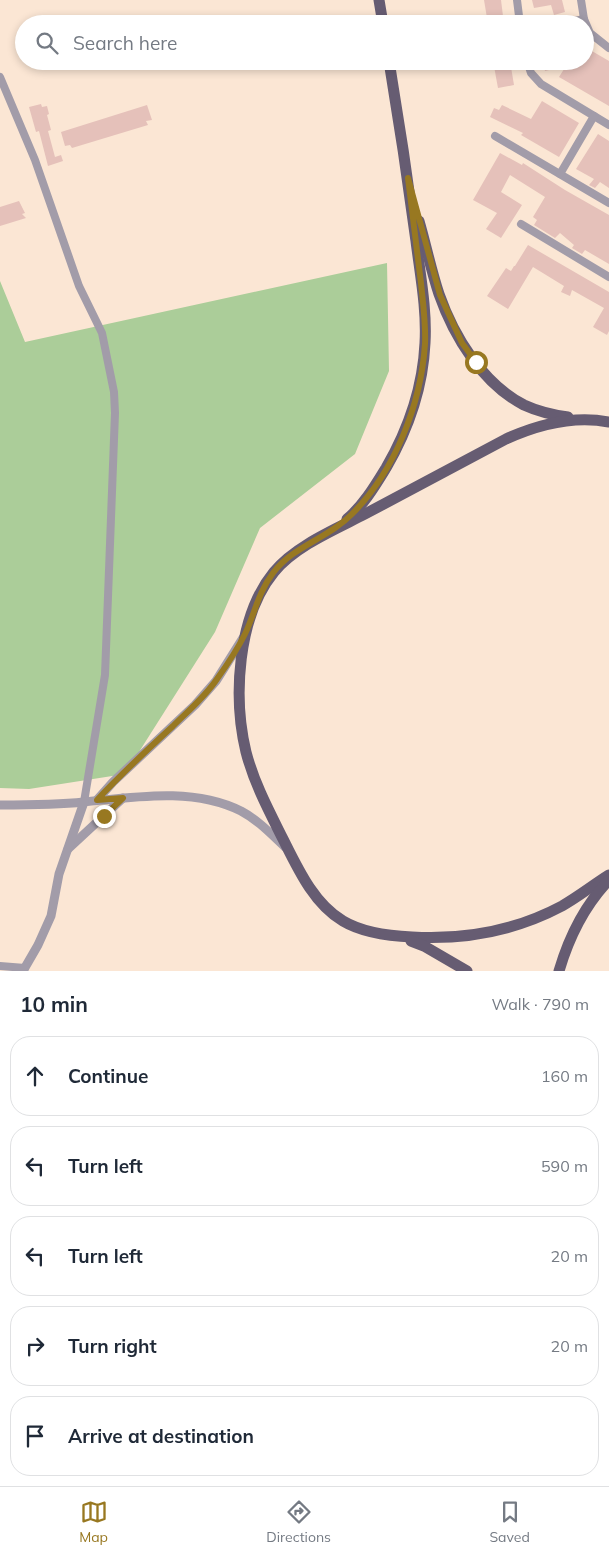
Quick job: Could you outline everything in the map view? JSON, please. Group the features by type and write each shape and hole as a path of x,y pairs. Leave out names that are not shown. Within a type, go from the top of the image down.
{"main road":[{"path":"379,0 382,15"},
{"path":"327,534 351,516 366,499 381,475 396,450 409,422 420,383 425,342 423,300 408,178 390,70"},
{"path":"408,178 440,295 462,343 476,362 499,388 524,404 556,415 609,422"},
{"path":"467,971 424,946 397,937 368,931 345,922 322,904 312,890 289,851 264,799 246,753 239,702 239,676 246,633 254,607 264,586 285,560 327,534 506,439 541,425 582,419"},
{"path":"397,937 458,937 513,926 563,905 609,875"},
{"path":"559,971 564,953 580,919 590,903 609,880"}],"street":[{"path":"517,0 519,15"},
{"path":"581,0 583,15"},
{"path":"594,36 609,48"},
{"path":"530,70 541,84 609,125"},
{"path":"0,77 35,160 79,286 102,334 114,392 115,412 105,674 84,802 59,874 51,916 38,945 24,970 0,966"},
{"path":"560,174 594,116"},
{"path":"495,136 609,203"},
{"path":"521,224 609,277"},
{"path":"97,800 216,681 246,633"},
{"path":"0,805 84,802 173,795 195,797 218,802 241,811 257,821 289,851"},
{"path":"66,850 123,798"}],"green space":[{"path":"387,263 389,371 355,454 260,528 215,632 125,774 29,789 0,788 0,281 25,342"}],"building":[{"path":"484,0 501,0 503,15 486,15"},
{"path":"532,0 562,0 565,12 554,15 551,5 534,8"},
{"path":"594,52 609,61 609,106 559,77 563,70 594,70"},
{"path":"495,70 512,70 514,85 498,88"},
{"path":"542,101 579,123 559,157 521,135 523,133 490,117 494,108 499,110 502,105 531,119"},
{"path":"41,104 42,107 47,106 51,130 48,131 55,157 61,155 63,161 48,166 39,131 36,132 29,107"},
{"path":"147,105 152,120 146,121 148,125 72,148 70,145 65,146 61,132"},
{"path":"598,134 609,141 609,188 600,182 595,188 589,185 594,179 576,169"},
{"path":"500,153 522,165 523,163 609,215 609,264 585,250 582,254 572,248 574,245 560,233 555,238 534,225 537,220 533,217 545,197 510,175 501,192 522,205 501,238 486,229 497,213 473,200"},
{"path":"19,201 25,213 22,214 26,218 0,226 0,207"},
{"path":"528,245 609,292 609,331 607,335 593,327 604,308 572,290 570,296 561,292 564,286 533,267 508,309 487,296 506,268 511,271"}],"route":[{"path":"104,816 123,798 97,800 216,681 246,633 254,607 264,586 274,572 285,560 327,534 351,516 366,499 396,450 409,422 420,383 425,342 419,261 408,178 440,295 462,343 476,362"}]}
